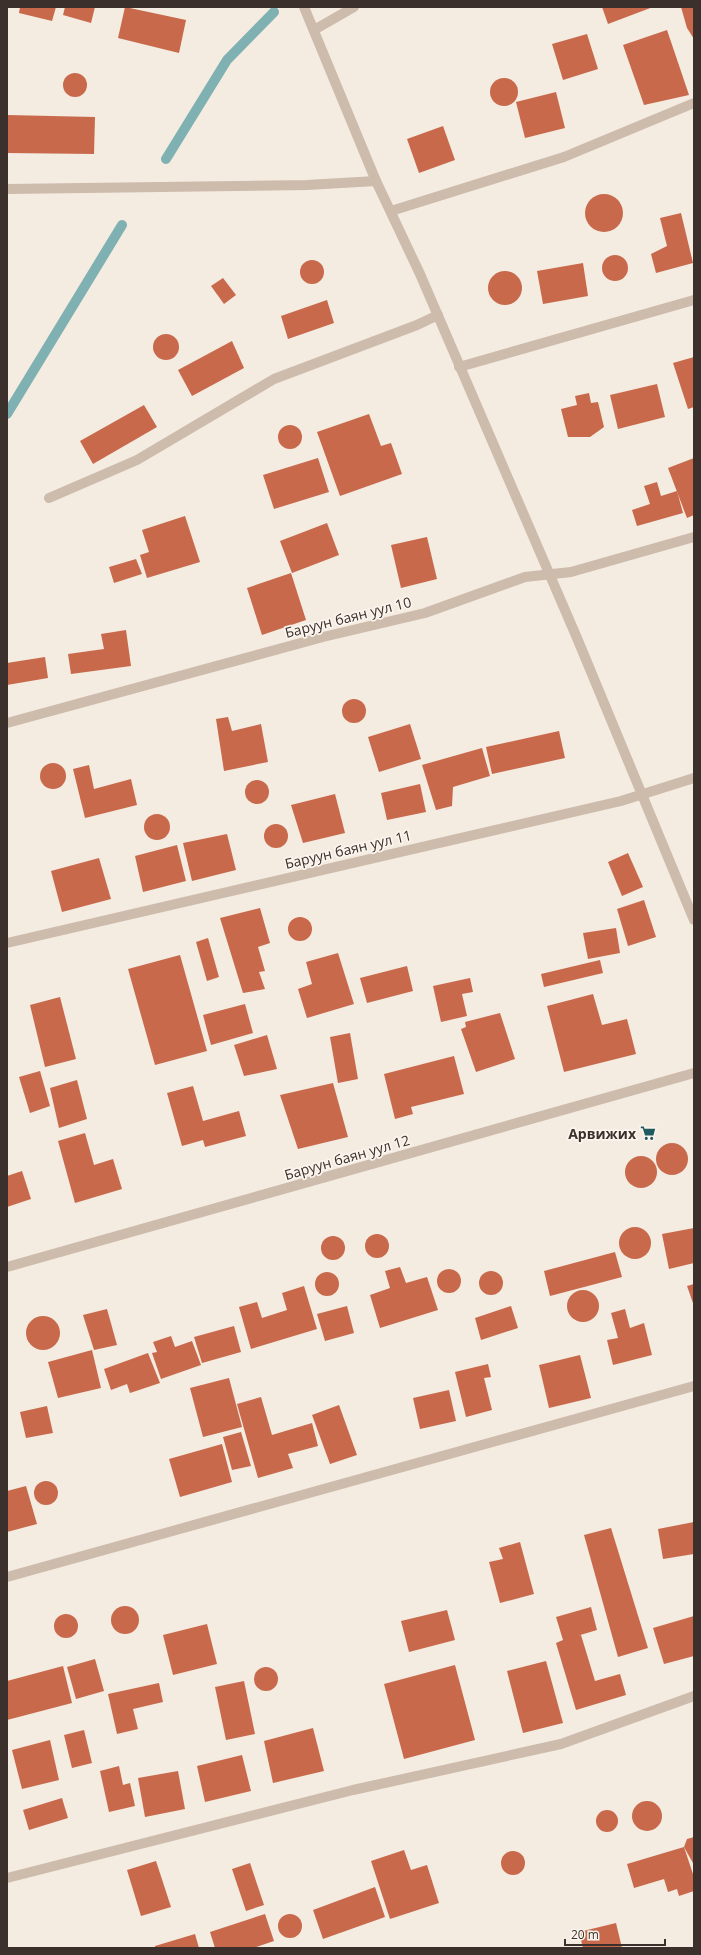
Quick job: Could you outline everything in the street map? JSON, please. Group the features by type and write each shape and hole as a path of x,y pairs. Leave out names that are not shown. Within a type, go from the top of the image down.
{"street":[{"path":"304,7 376,181 438,315 694,920"},
{"path":"314,30 354,7"},
{"path":"391,211 564,157 694,103"},
{"path":"7,189 307,185 376,181"},
{"path":"459,367 694,300"},
{"path":"49,498 137,460 274,379 417,325 438,315"},
{"name":"Баруун баян уул 10","path":"7,723 323,637 425,613 525,577 549,576 571,572 694,537"},
{"name":"Баруун баян уул 11","path":"7,943 642,795 694,778"},
{"name":"Баруун баян уул 12","path":"7,1267 694,1073"},
{"path":"7,1577 694,1386"},
{"path":"7,1878 353,1790 561,1744 694,1696"}],"building":[{"path":"20,7 56,7 52,21 19,13"},
{"path":"65,7 95,7 91,23 63,15"},
{"path":"125,7 186,20 179,53 118,38"},
{"path":"602,7 653,7 608,24"},
{"path":"681,7 694,7 694,39 687,28"},
{"path":"667,30 689,95 644,105 623,45"},
{"path":"587,34 598,69 563,80 552,44"},
{"path":"75,73 84,76 87,85 84,94 75,97 66,94 63,85 66,76"},
{"path":"504,78 514,82 518,92 514,102 504,106 494,102 490,92 494,82"},
{"path":"556,92 565,128 525,138 516,102"},
{"path":"7,115 95,117 94,154 7,153"},
{"path":"443,126 455,160 419,173 407,139"},
{"path":"600,194 608,194 615,197 620,202 623,213 620,224 615,229 608,232 600,232 593,229 588,224 585,217 585,209 588,202 593,197"},
{"path":"681,213 693,263 656,273 651,254 667,246 660,218"},
{"path":"615,255 624,259 628,268 624,277 615,281 606,277 602,268 606,259"},
{"path":"312,260 321,263 324,272 321,281 312,284 303,281 300,272 303,263"},
{"path":"583,263 588,296 543,304 537,271"},
{"path":"505,271 517,276 522,288 517,300 505,305 493,300 488,288 493,276"},
{"path":"223,278 236,295 224,304 211,286"},
{"path":"327,300 334,323 288,339 281,316"},
{"path":"166,334 175,338 179,347 175,356 166,360 157,356 153,347 157,338"},
{"path":"232,341 244,368 192,396 178,370"},
{"path":"694,357 694,407 688,409 673,363"},
{"path":"657,384 665,417 618,429 610,395"},
{"path":"589,393 591,403 598,402 604,427 590,437 568,437 561,409 577,405 575,396"},
{"path":"144,405 157,427 93,464 80,441"},
{"path":"369,414 381,446 391,443 402,474 340,496 317,432"},
{"path":"290,425 299,428 302,437 299,446 290,449 281,446 278,437 281,428"},
{"path":"318,458 329,492 274,509 263,475"},
{"path":"694,458 694,515 687,518 668,468"},
{"path":"657,482 661,496 677,491 683,513 637,526 632,510 650,504 644,486"},
{"path":"185,516 200,562 147,578 140,555 149,552 142,530"},
{"path":"327,523 339,555 292,573 280,541"},
{"path":"427,537 437,579 401,588 391,545"},
{"path":"136,559 142,574 114,583 109,567"},
{"path":"291,573 306,620 262,635 247,588"},
{"path":"126,630 131,666 71,674 68,654 104,649 101,634"},
{"path":"45,657 48,678 7,685 7,663"},
{"path":"354,699 363,702 366,711 363,720 354,723 345,720 342,711 345,702"},
{"path":"228,717 232,731 261,724 268,762 224,771 216,719"},
{"path":"410,724 421,759 379,772 368,737"},
{"path":"559,731 565,758 492,774 486,747"},
{"path":"482,748 490,776 453,787 452,806 436,810 422,765"},
{"path":"53,763 62,767 66,776 62,785 53,789 44,785 40,776 44,767"},
{"path":"89,765 94,789 131,779 137,805 85,818 73,769"},
{"path":"257,780 266,783 269,792 266,801 257,804 248,801 245,792 248,783"},
{"path":"420,784 426,812 387,820 381,793"},
{"path":"335,794 345,833 303,843 291,805"},
{"path":"157,814 166,818 170,827 166,836 157,840 148,836 144,827 148,818"},
{"path":"276,824 285,827 288,836 285,845 276,848 267,845 264,836 267,827"},
{"path":"227,834 236,870 192,881 183,843"},
{"path":"177,845 186,881 143,892 135,856"},
{"path":"628,853 643,887 622,896 608,862"},
{"path":"99,858 111,899 62,912 51,871"},
{"path":"644,900 656,937 628,946 617,909"},
{"path":"260,908 270,943 258,947 265,971 259,972 265,989 243,993 220,918"},
{"path":"300,917 309,920 312,929 309,938 300,941 291,938 288,929 291,920"},
{"path":"616,928 620,953 588,959 583,933"},
{"path":"208,938 219,977 207,981 196,942"},
{"path":"338,953 354,1004 307,1018 298,989 312,984 306,962"},
{"path":"180,955 207,1051 155,1065 128,969"},
{"path":"600,960 603,973 544,987 541,974"},
{"path":"407,966 413,991 367,1003 360,978"},
{"path":"470,978 473,992 462,994 467,1016 441,1022 433,986"},
{"path":"593,994 602,1025 627,1019 636,1054 564,1072 547,1006"},
{"path":"60,997 76,1059 45,1067 30,1005"},
{"path":"245,1004 253,1033 211,1045 203,1015"},
{"path":"500,1013 515,1059 476,1072 461,1029 466,1027 465,1022"},
{"path":"350,1033 358,1079 338,1083 330,1037"},
{"path":"267,1035 277,1069 244,1076 234,1045"},
{"path":"454,1056 464,1094 411,1107 413,1114 395,1119 384,1074"},
{"path":"40,1071 50,1106 30,1113 19,1077"},
{"path":"77,1080 87,1119 59,1128 50,1088"},
{"path":"333,1083 348,1137 298,1149 280,1095"},
{"path":"193,1086 203,1121 239,1111 246,1136 205,1147 203,1140 182,1146 167,1093"},
{"path":"85,1133 94,1165 113,1159 122,1189 75,1203 58,1141"},
{"path":"669,1143 675,1143 685,1150 688,1159 687,1165 681,1172 675,1175 669,1175 659,1168 656,1162 656,1156 663,1146"},
{"path":"638,1156 644,1156 654,1163 657,1172 656,1178 650,1185 644,1188 638,1188 628,1181 625,1175 625,1169 632,1159"},
{"path":"22,1171 31,1199 7,1207 7,1176"},
{"path":"632,1227 638,1227 648,1234 651,1243 650,1249 644,1256 638,1259 632,1259 622,1252 619,1246 619,1240 626,1230"},
{"path":"694,1228 694,1263 669,1269 662,1234"},
{"path":"377,1234 386,1237 389,1246 386,1255 377,1258 368,1255 365,1246 368,1237"},
{"path":"333,1236 342,1239 345,1248 342,1257 333,1260 324,1257 321,1248 324,1239"},
{"path":"615,1252 622,1277 550,1296 544,1271"},
{"path":"400,1267 406,1283 427,1277 438,1310 380,1328 370,1295 390,1288 385,1271"},
{"path":"449,1269 458,1272 461,1281 458,1290 449,1293 440,1290 437,1281 440,1272"},
{"path":"491,1271 500,1274 503,1283 500,1292 491,1295 482,1292 479,1283 482,1274"},
{"path":"327,1272 336,1275 339,1284 336,1293 327,1296 318,1293 315,1284 318,1275"},
{"path":"694,1284 694,1306 687,1286"},
{"path":"304,1286 317,1329 251,1349 239,1307 257,1302 262,1318 287,1310 282,1293"},
{"path":"580,1290 586,1290 596,1297 599,1306 598,1312 592,1319 586,1322 580,1322 570,1315 567,1309 567,1303 574,1293"},
{"path":"347,1306 354,1333 325,1341 317,1314"},
{"path":"511,1306 518,1328 481,1340 475,1318"},
{"path":"107,1309 117,1345 94,1350 83,1315"},
{"path":"625,1309 630,1328 644,1323 652,1355 613,1365 607,1340 618,1338 611,1313"},
{"path":"40,1316 46,1316 50,1317 57,1323 60,1333 59,1340 53,1347 46,1350 40,1350 36,1349 29,1343 26,1336 26,1330 27,1326 33,1319"},
{"path":"234,1326 241,1352 202,1363 194,1337"},
{"path":"171,1336 175,1347 192,1341 201,1365 161,1379 152,1353 157,1352 153,1342"},
{"path":"92,1350 101,1388 58,1398 48,1362"},
{"path":"148,1353 160,1383 130,1393 127,1384 111,1390 104,1369"},
{"path":"580,1355 591,1398 549,1408 539,1365"},
{"path":"488,1364 491,1377 484,1378 492,1410 466,1417 455,1372"},
{"path":"229,1378 242,1427 203,1437 190,1388"},
{"path":"449,1390 456,1421 420,1429 413,1398"},
{"path":"261,1397 272,1435 312,1423 318,1446 288,1454 293,1468 258,1478 237,1404"},
{"path":"339,1405 357,1455 330,1464 312,1415"},
{"path":"47,1406 53,1433 26,1438 20,1412"},
{"path":"241,1432 251,1466 232,1470 223,1437"},
{"path":"222,1444 232,1482 180,1497 169,1459"},
{"path":"46,1481 55,1484 58,1493 55,1502 46,1505 37,1502 34,1493 37,1484"},
{"path":"26,1486 37,1524 7,1532 7,1491"},
{"path":"694,1522 694,1554 663,1559 658,1529"},
{"path":"611,1528 648,1648 618,1657 584,1535"},
{"path":"520,1542 534,1594 500,1603 489,1562 503,1559 499,1548"},
{"path":"125,1606 135,1610 139,1620 135,1630 125,1634 115,1630 111,1620 115,1610"},
{"path":"591,1607 597,1630 577,1636 581,1635 595,1681 620,1674 626,1695 576,1710 556,1643 563,1640 556,1617"},
{"path":"447,1610 455,1640 409,1652 401,1621"},
{"path":"66,1614 75,1617 78,1626 75,1635 66,1638 57,1635 54,1626 57,1617"},
{"path":"694,1616 694,1656 664,1664 653,1628"},
{"path":"207,1624 217,1664 173,1675 163,1635"},
{"path":"95,1659 104,1691 76,1699 67,1667"},
{"path":"546,1661 563,1723 523,1733 507,1671"},
{"path":"455,1665 475,1740 404,1759 384,1684"},
{"path":"63,1666 72,1703 7,1720 7,1681"},
{"path":"266,1667 275,1670 278,1679 275,1688 266,1691 257,1688 254,1679 257,1670"},
{"path":"244,1681 255,1734 226,1740 215,1687"},
{"path":"159,1683 163,1702 133,1709 138,1729 117,1734 108,1694"},
{"path":"313,1728 324,1771 273,1783 264,1741"},
{"path":"84,1730 92,1763 72,1768 64,1735"},
{"path":"50,1740 59,1780 22,1789 12,1750"},
{"path":"242,1755 251,1791 205,1802 197,1766"},
{"path":"119,1766 123,1785 130,1783 135,1806 109,1812 100,1771"},
{"path":"178,1771 185,1809 145,1817 138,1778"},
{"path":"62,1798 68,1818 29,1830 23,1810"},
{"path":"647,1801 658,1805 662,1816 658,1827 647,1831 636,1827 632,1816 636,1805"},
{"path":"607,1810 615,1813 618,1821 615,1829 607,1832 599,1829 596,1821 599,1813"},
{"path":"694,1837 694,1865 684,1847 687,1839"},
{"path":"684,1847 694,1877 694,1891 679,1896 677,1889 668,1892 664,1879 634,1888 627,1864"},
{"path":"404,1850 411,1870 427,1865 439,1903 390,1919 371,1861"},
{"path":"513,1851 522,1854 525,1863 522,1872 513,1875 504,1872 501,1863 504,1854"},
{"path":"156,1861 171,1907 141,1916 127,1870"},
{"path":"250,1863 264,1905 246,1911 232,1869"},
{"path":"375,1887 385,1917 323,1939 313,1910"},
{"path":"265,1914 274,1941 253,1948 215,1948 210,1932"},
{"path":"290,1914 299,1917 302,1926 299,1935 290,1938 281,1935 278,1926 281,1917"},
{"path":"616,1923 622,1948 583,1948 579,1932"},
{"path":"195,1934 199,1948 155,1948 155,1946"}],"waterway":[{"path":"166,159 227,60 274,12"},
{"path":"7,414 122,225"}],"place":[{"name":"Арвижих","path":"648,1133"}]}
